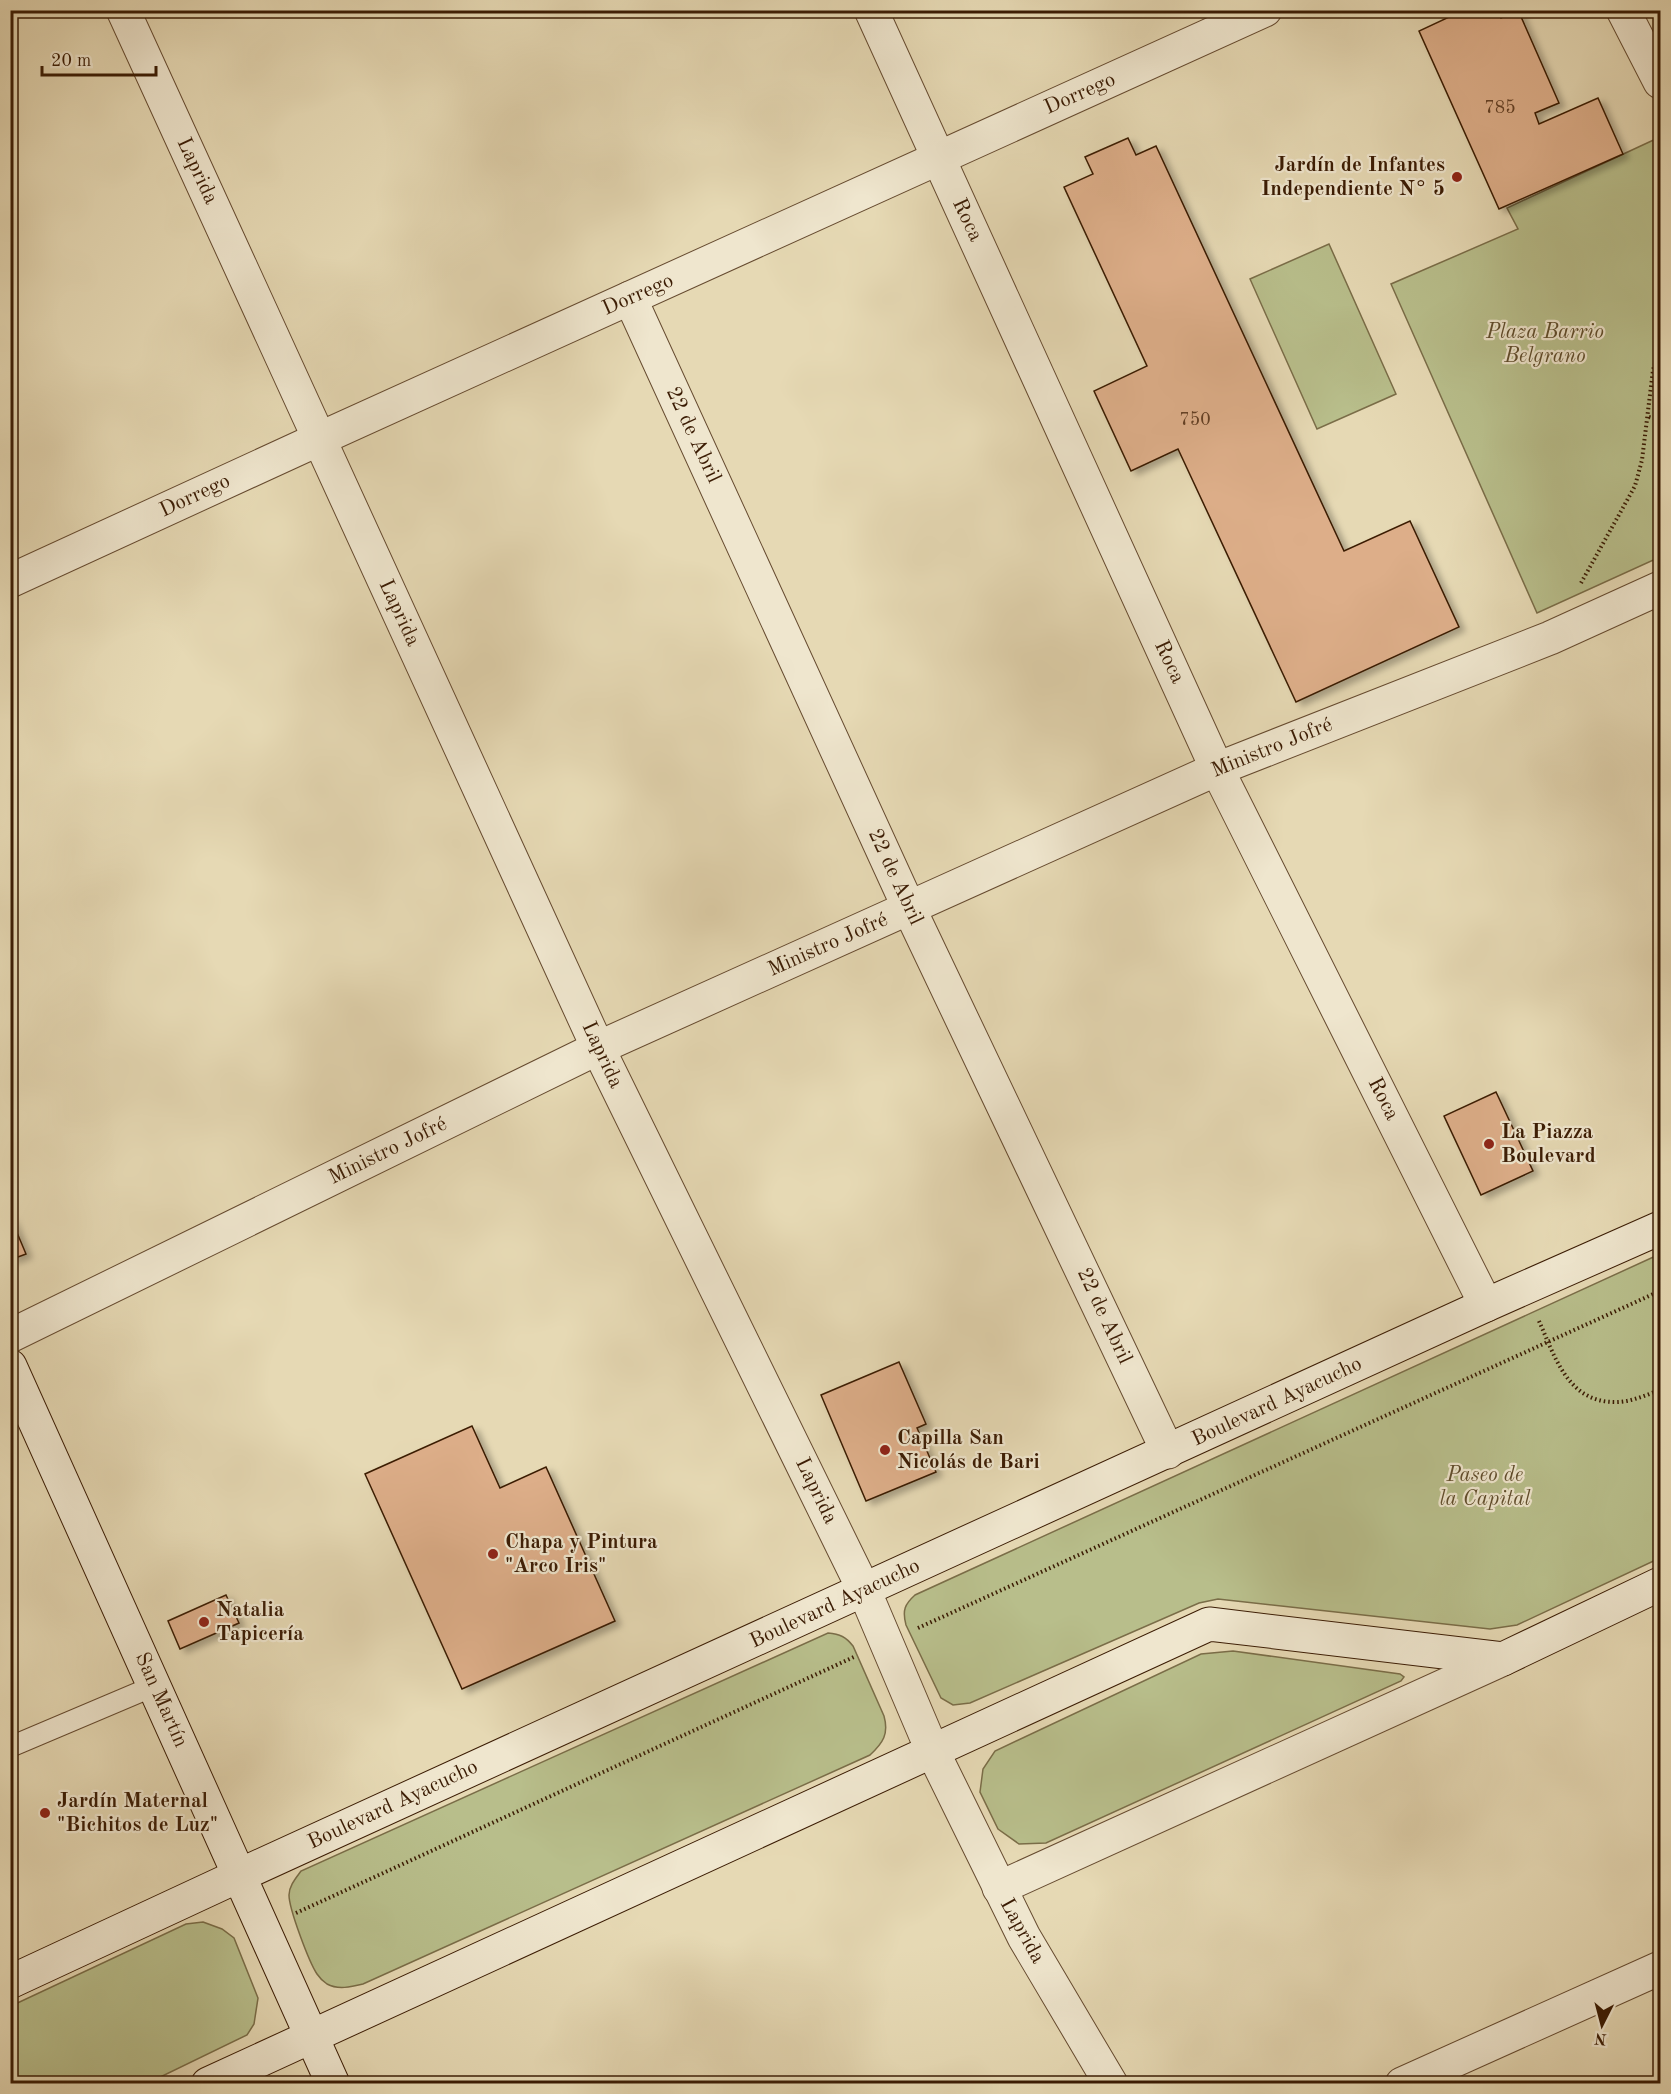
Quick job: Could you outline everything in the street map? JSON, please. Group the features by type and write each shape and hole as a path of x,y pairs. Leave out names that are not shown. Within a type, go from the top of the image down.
{"street":[{"name":"Laprida","path":"123,10 598,1048 864,1590 932,1750 1024,1937 1111,2084"},
{"name":"Roca","path":"871,10 1217,769 1486,1305"},
{"name":"Dorrego","path":"10,580 1265,10"},
{"path":"1623,10 1660,82"},
{"name":"22 de Abril","path":"630,298 909,908 1168,1452"},
{"name":"Ministro Jofré","path":"10,1336 598,1048 1217,769 1550,638 1660,588"},
{"name":"Boulevard Ayacucho","path":"10,1982 1486,1305 1660,1228"},
{"name":"San Martín","path":"10,1365 333,2084"},
{"path":"999,1888 1503,1659 1660,1584"},
{"path":"208,2084 312,2034 1209,1624 1503,1659"},
{"path":"1402,2084 1660,1968"}],"lane":[{"path":"10,1747 154,1686"}],"path":[{"path":"1579,588 1635,486 1649,417 1653,370 1660,348"},
{"path":"1649,417 1660,420"},
{"path":"1528,1287 1537,1316 1561,1371 1576,1388 1594,1400 1617,1402 1660,1390"},
{"path":"263,1929 886,1642 1660,1291"}],"green space":[{"name":"Plaza Barrio Belgrano","path":"1660,137 1660,557 1537,613 1391,284 1518,229 1507,208"},
{"path":"1329,244 1396,394 1317,429 1250,279"},
{"name":"Paseo de la Capital","path":"1660,1254 1660,1558 1517,1625 1490,1629 1218,1599 1199,1603 970,1703 953,1705 941,1698 906,1625 905,1608 915,1595"},
{"path":"828,1633 842,1636 853,1646 884,1716 886,1728 884,1738 870,1755 363,1984 336,1987 327,1984 317,1974 300,1935 290,1902 290,1888 301,1871"},
{"path":"1233,1651 1400,1674 1404,1677 1401,1681 1046,1843 1019,1844 998,1829 980,1792 983,1769 995,1751 1201,1654"},
{"path":"203,1922 222,1929 234,1938 258,1998 254,2024 247,2035 148,2083 11,2083 11,2006 186,1924"}],"building":[{"name":"Jardín de Infantes Independiente N° 5","path":"1464,10 1498,10 1501,18 1518,10 1559,103 1535,113 1539,124 1598,98 1623,154 1499,209 1419,31"},
{"path":"1128,138 1136,155 1156,146 1344,551 1410,521 1459,627 1296,702 1178,449 1131,471 1094,391 1147,366 1064,187 1093,174 1085,157"},
{"name":"La Piazza Boulevard","path":"1496,1092 1533,1171 1481,1195 1444,1116"},
{"path":"10,1216 26,1254 10,1260"},
{"name":"Capilla San Nicolás de Bari","path":"899,1362 926,1424 917,1428 936,1472 866,1501 821,1395"},
{"name":"Chapa y Pintura \"Arco Iris\"","path":"472,1426 500,1488 546,1467 615,1621 462,1689 365,1474"},
{"name":"Natalia Tapicería","path":"226,1595 239,1623 180,1649 168,1621"}],"place":[{"name":"Jardín de Infantes Independiente N° 5","path":"1457,177"},
{"name":"La Piazza Boulevard","path":"1489,1144"},
{"name":"Capilla San Nicolás de Bari","path":"885,1450"},
{"name":"Chapa y Pintura \"Arco Iris\"","path":"493,1554"},
{"name":"Natalia Tapicería","path":"204,1622"},
{"name":"Jardín Maternal \"Bichitos de Luz\"","path":"45,1813"}]}
